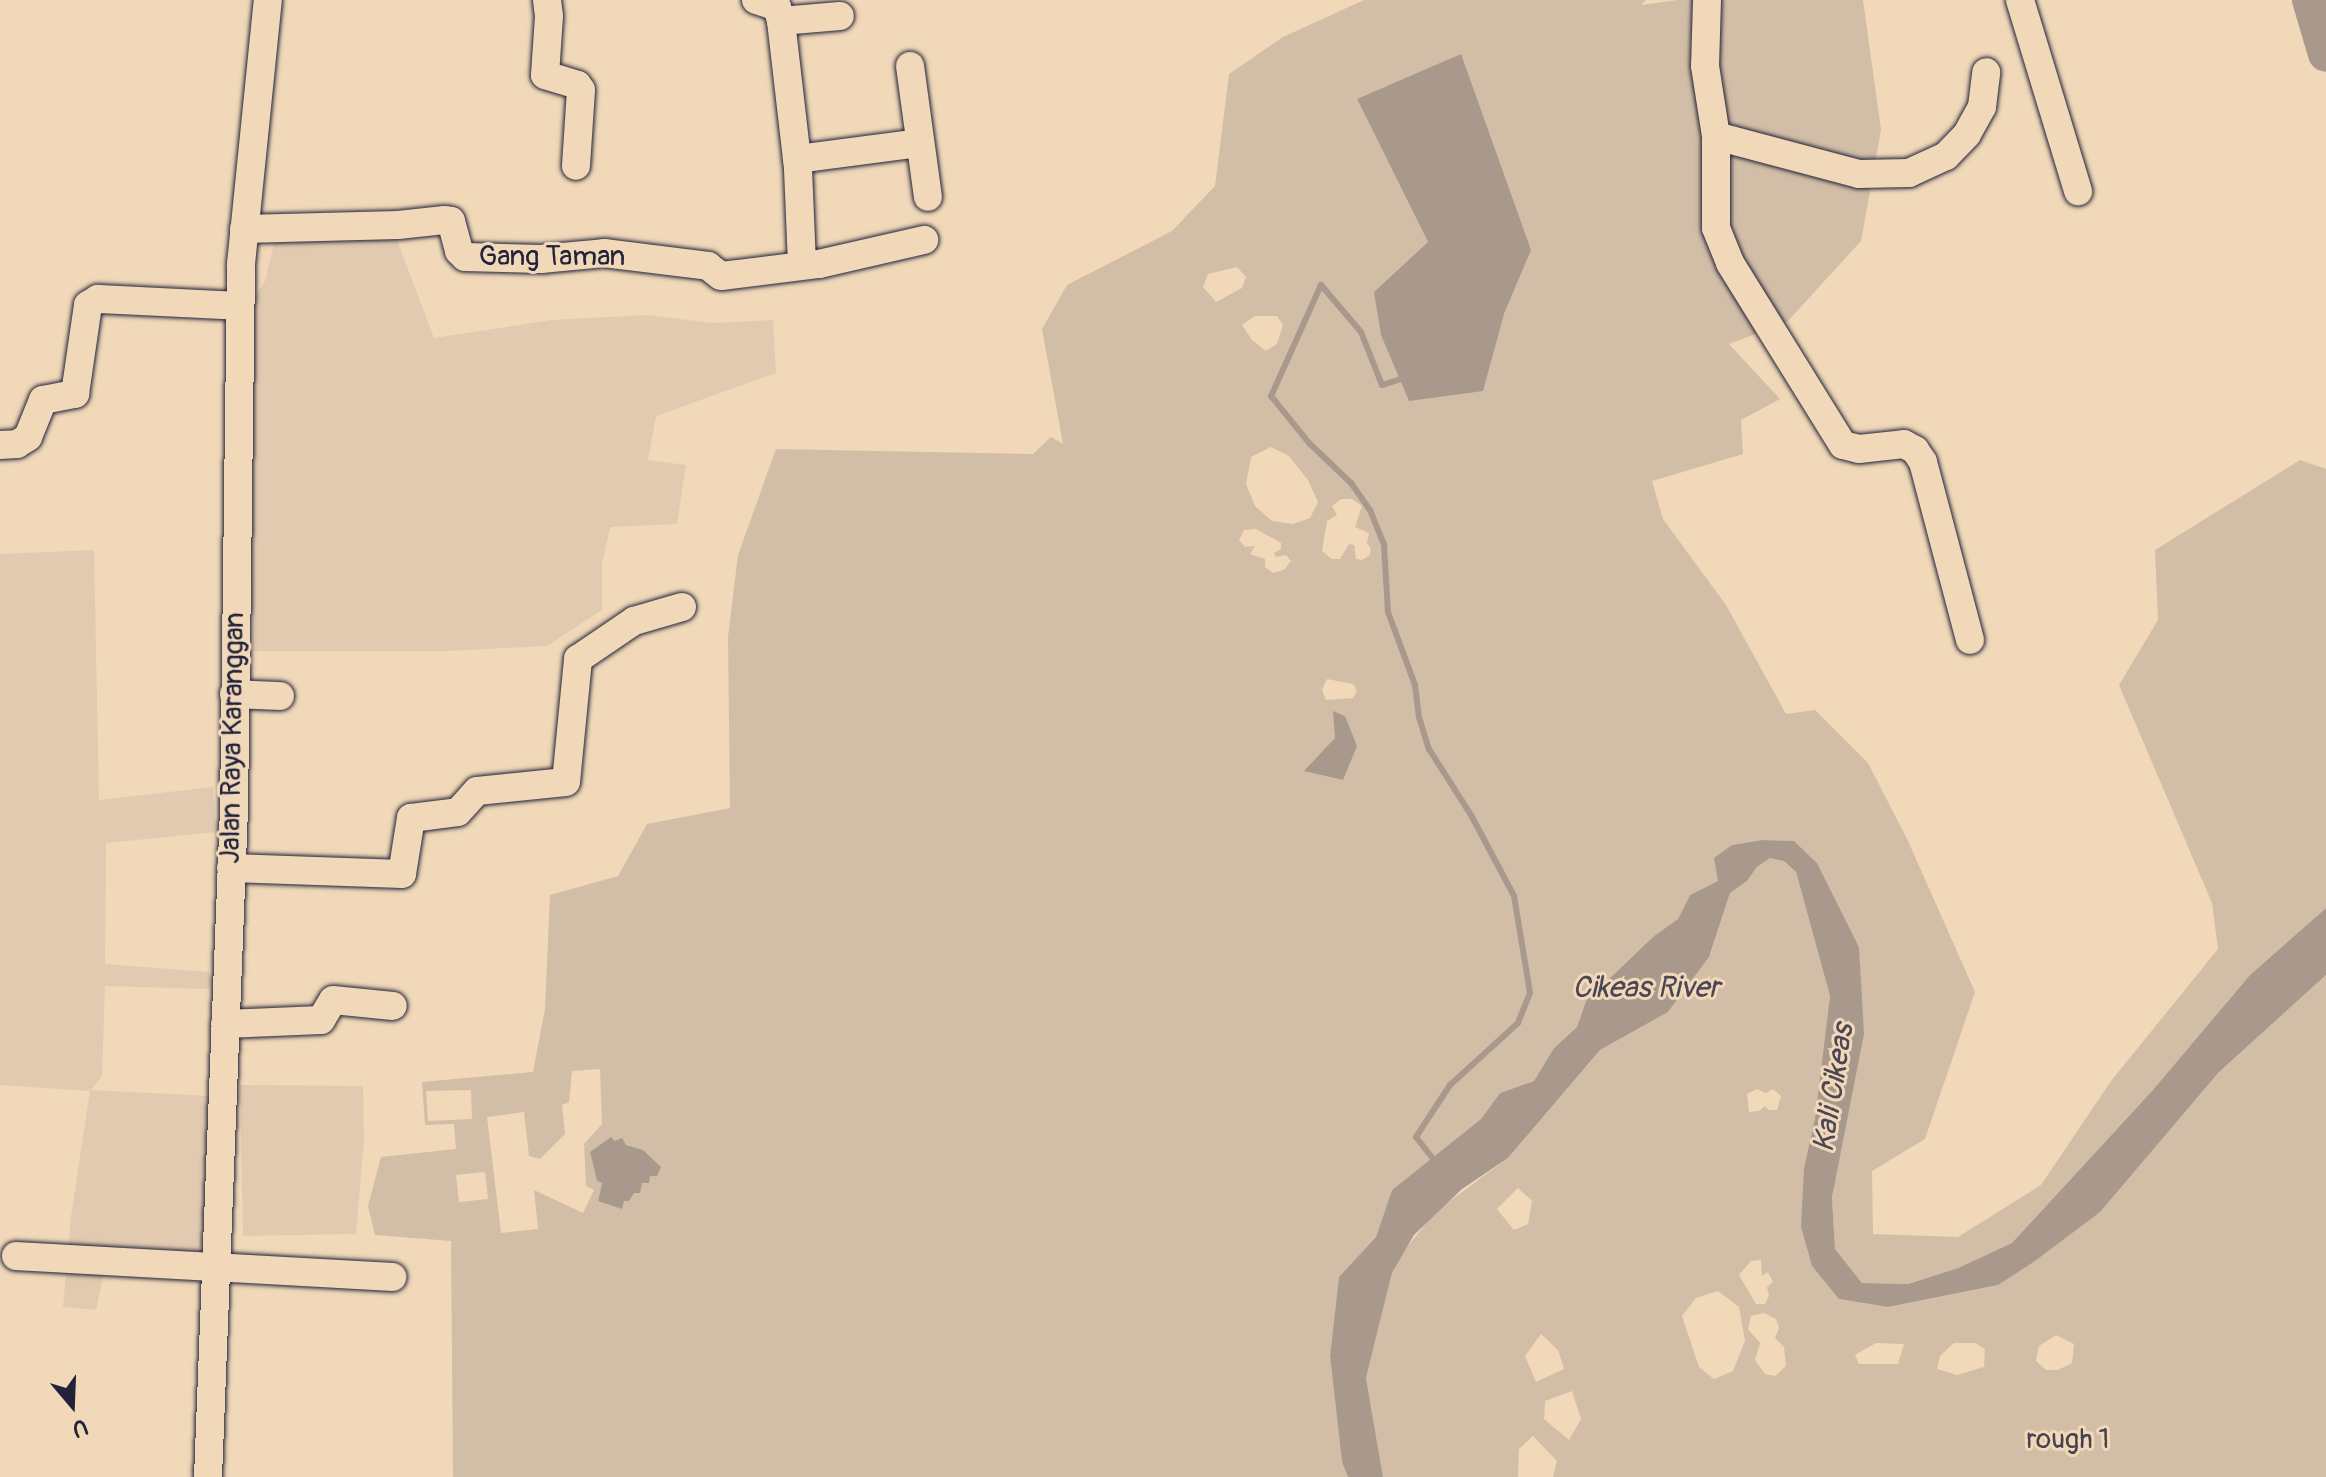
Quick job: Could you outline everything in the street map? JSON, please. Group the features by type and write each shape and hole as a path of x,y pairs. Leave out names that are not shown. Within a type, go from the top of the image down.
{"street":[{"name":"Jalan Raya Karanggan","path":"208,1477 231,868 240,306 244,229 268,0"},
{"path":"547,0 549,16 545,75 577,85 581,90 576,166"},
{"path":"756,0 777,7 781,21 797,159 802,265"},
{"path":"1707,0 1705,66 1716,136 1716,228 1730,263 1843,445 1859,449 1904,444 1915,450 1923,462 1970,640"},
{"path":"2020,0 2078,191"},
{"path":"781,21 840,16"},
{"path":"910,66 928,197"},
{"path":"1716,136 1859,174 1909,173 1946,156 1967,134 1982,107 1986,72"},
{"path":"797,159 920,143"},
{"name":"Gang Taman","path":"244,229 398,225 445,220 451,221 459,251 473,258 541,259 604,253 708,266 721,276 802,265 924,240"},
{"path":"0,445 17,444 28,437 43,400 75,394 88,305 98,299 240,306"},
{"path":"231,868 402,874 411,818 458,812 477,791 566,782 578,659 634,621 682,607"},
{"path":"234,694 280,696"},
{"path":"225,1024 321,1020 333,1000 393,1006"},
{"path":"16,1256 392,1277"}],"shaded area":[{"path":"394,232 434,338 552,320 647,315 713,323 773,320 776,373 656,416 648,460 686,465 677,524 610,527 602,564 602,610 547,646 446,651 253,651 250,487 254,299 265,281 275,240"},
{"path":"94,550 99,800 213,787 216,832 106,843 105,964 209,972 210,981 209,989 105,986 102,1076 91,1090 209,1096 207,1184 199,1263 106,1262 96,1310 63,1307 71,1216 90,1091 0,1085 0,554"},
{"path":"240,1085 363,1086 364,1140 356,1234 243,1236"}],"green space":[{"path":"1364,0 1646,0 1641,5 1678,0 1863,0 1881,130 1861,241 1787,322 1729,344 1780,399 1741,420 1743,454 1652,481 1663,519 1726,605 1786,714 1815,710 1868,763 1908,841 1975,992 1925,1139 1872,1171 1873,1234 1958,1237 2041,1185 2111,1081 2218,949 2212,903 2119,685 2158,620 2155,550 2300,460 2326,469 2326,908 2250,975 2152,1091 2012,1243 1958,1268 1908,1284 1862,1283 1835,1249 1832,1197 1860,984 1859,947 1817,863 1794,841 1762,840 1732,845 1719,881 1690,895 1678,919 1654,936 1586,1001 1577,1027 1554,1048 1534,1081 1500,1093 1481,1119 1392,1190 1376,1237 1339,1278 1330,1356 1342,1462 1348,1477 453,1477 451,1241 375,1235 368,1206 381,1157 456,1149 454,1124 425,1125 422,1082 533,1072 545,1009 550,895 618,876 647,824 730,808 728,637 738,555 776,449 1033,454 1051,437 1063,444 1042,329 1067,285 1172,231 1215,186 1229,74 1283,37","holes":["1357,99 1530,250 1504,314 1375,292 1428,242","1237,267 1246,277 1242,288 1216,302 1203,287 1208,274","1255,316 1277,316 1283,325 1277,344 1266,351 1252,340 1242,325","1271,447 1289,456 1308,480 1318,502 1310,518 1293,524 1272,521 1255,506 1246,484 1251,457","1341,499 1352,499 1362,506 1355,527 1369,533 1367,543 1371,549 1370,555 1362,560 1356,559 1354,545 1349,544 1340,559 1332,559 1322,551 1327,521 1337,515 1332,506","1256,529 1281,543 1281,549 1274,553 1276,557 1286,555 1291,561 1284,570 1273,573 1265,567 1265,559 1250,554 1255,546 1245,547 1239,540 1244,530","1327,679 1353,684 1357,691 1353,698 1326,700 1322,690","600,1069 602,1124 584,1144 586,1186 594,1190 583,1213 534,1190 538,1229 501,1233 487,1117 524,1112 529,1156 540,1159 565,1134 562,1105 569,1102 572,1071","471,1090 472,1119 428,1121 426,1091","626,1145 647,1157 624,1201 598,1201 602,1183 597,1180 590,1152","485,1172 488,1199 459,1202 456,1175"]},
{"name":"rough 1","path":"1771,857 1784,861 1796,872 1830,996 1815,1118 1804,1168 1839,1299 1888,1307 1998,1285 2218,1073 2326,975 2326,1477 1553,1477 1557,1461 1533,1436 1519,1449 1518,1477 1383,1477 1366,1378 1392,1273 1400,1256 1435,1212 1508,1158 1600,1050 1668,1012 1709,957 1730,893 1747,881 1757,867","holes":["1757,1089 1766,1093 1773,1089 1781,1096 1777,1110 1769,1110 1765,1106 1759,1111 1749,1112 1747,1094","1518,1188 1532,1201 1528,1224 1514,1230 1497,1209","1761,1260 1762,1276 1768,1272 1773,1282 1767,1287 1769,1296 1765,1304 1756,1304 1739,1275 1751,1261","1718,1291 1739,1307 1745,1341 1733,1371 1714,1379 1699,1367 1682,1316 1696,1298","1764,1313 1776,1319 1779,1328 1775,1338 1784,1347 1786,1366 1775,1376 1765,1374 1755,1360 1760,1343 1748,1329 1751,1316","1541,1334 1558,1350 1564,1369 1536,1382 1525,1356","2056,1335 2074,1344 2072,1363 2058,1370 2046,1370 2036,1361 2039,1346","1876,1343 1904,1344 1898,1364 1859,1364 1855,1355","1954,1343 1975,1343 1985,1349 1984,1367 1957,1375 1937,1369 1940,1356","1572,1391 1581,1419 1569,1440 1544,1419 1545,1401"]}],"water":[{"path":"1461,54 1531,250 1504,314 1483,391 1409,401 1381,335 1374,292 1428,242 1357,99"},
{"path":"1333,711 1345,716 1357,746 1343,780 1304,771 1335,738"},
{"path":"1762,840 1794,841 1817,863 1859,947 1864,1034 1832,1197 1835,1249 1862,1283 1908,1284 1958,1268 2012,1243 2152,1091 2250,975 2326,908 2326,975 2218,1073 2100,1212 2035,1261 1998,1285 1888,1307 1839,1299 1812,1266 1801,1227 1804,1168 1815,1118 1830,996 1796,872 1784,861 1770,858 1730,893 1709,957 1668,1012 1600,1050 1508,1158 1462,1189 1414,1235 1392,1273 1366,1378 1383,1477 1348,1477 1342,1462 1330,1356 1339,1277 1376,1237 1392,1190 1481,1119 1500,1093 1534,1081 1554,1048 1577,1027 1586,1001 1654,936 1678,919 1690,895 1718,881 1714,858 1732,845"},
{"path":"611,1137 615,1141 622,1138 626,1145 643,1150 661,1167 657,1176 650,1176 649,1183 642,1183 640,1193 634,1193 629,1201 624,1201 622,1209 598,1201 602,1183 597,1181 590,1152"}],"waterway":[{"path":"2310,0 2326,54"},
{"path":"1404,378 1382,385 1361,332 1321,285 1271,396 1309,443 1351,483 1370,510 1384,545 1388,612 1415,685 1419,717 1429,749 1471,815 1514,896 1530,993 1518,1023 1450,1085 1416,1137 1436,1163"}],"water label":[{"name":"Cikeas River","path":"1646,988"},
{"name":"Kali Cikeas","path":"1834,1088"}]}
